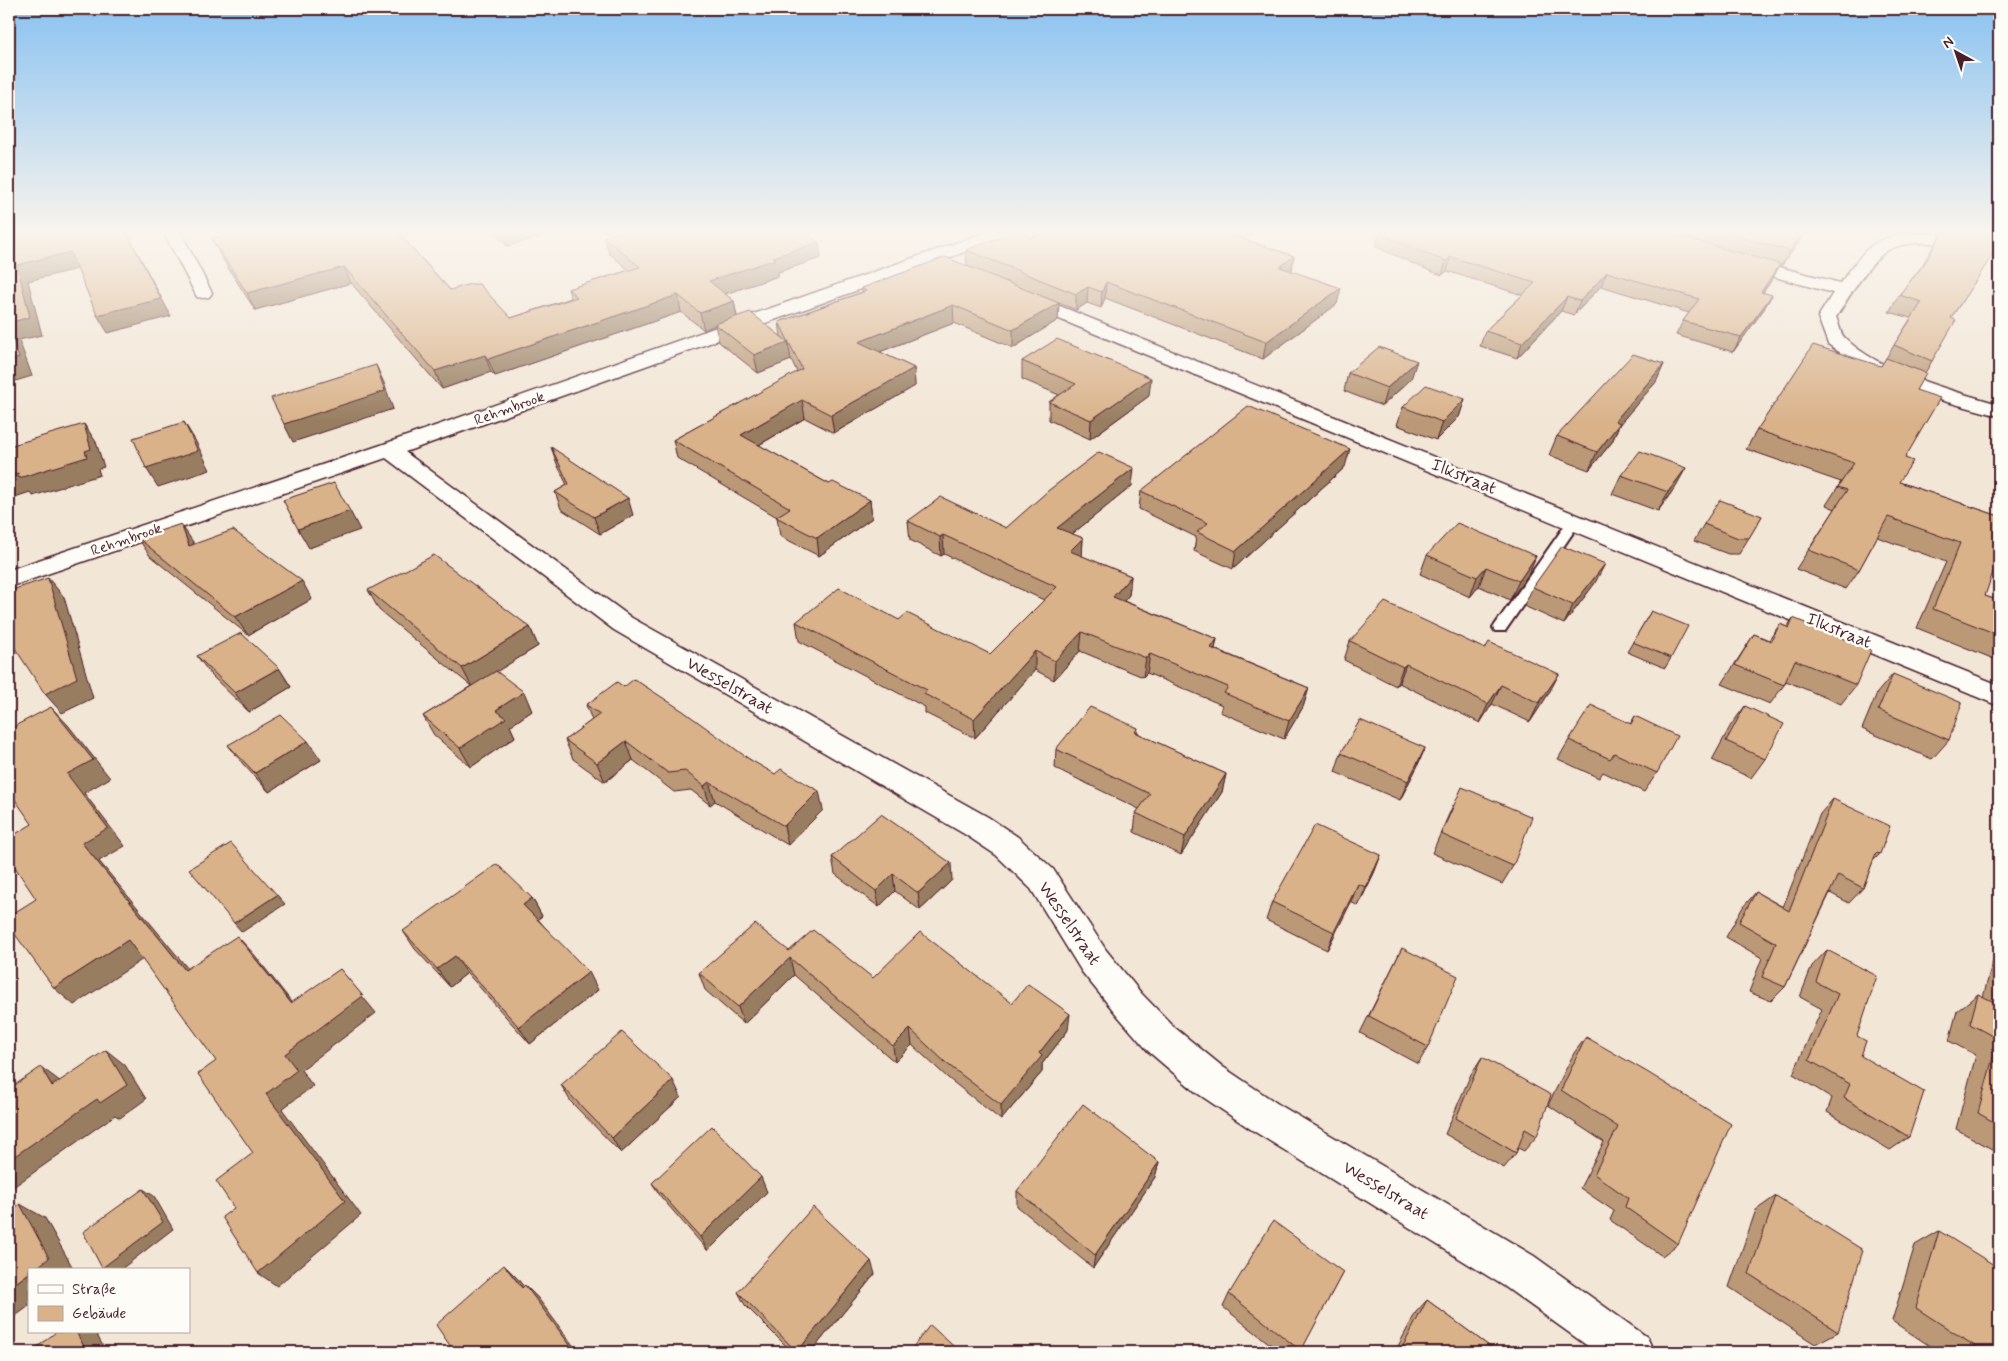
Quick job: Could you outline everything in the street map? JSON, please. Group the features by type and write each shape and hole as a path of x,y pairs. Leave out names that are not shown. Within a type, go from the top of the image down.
{"street":[{"name":"Rehmbrook","path":"9,579 389,450 829,295"},
{"name":"Ilkstraat","path":"1016,295 1575,521 1999,696"},
{"path":"1841,295 1827,317 1836,340 1873,367 1947,396 1999,410"},
{"name":"Wesselstraat","path":"389,450 623,624 977,826 1007,846 1042,878 1094,961 1129,1004 1161,1039 1210,1080 1265,1117 1519,1271 1632,1352"}],"lane":[{"path":"1500,628 1575,521"}],"building":[{"path":"9,295 24,295 30,317 9,323"},
{"path":"88,295 159,295 161,299 97,315"},
{"path":"368,295 489,295 511,318 577,297 574,295 726,295 734,301 700,313 678,295 488,359 485,355 435,371"},
{"path":"856,295 1038,295 1059,303 1013,330 953,305 859,342 914,368 831,415 802,400 741,435 829,484 833,482 870,500 817,538 776,517 790,508 673,440 802,369 779,322"},
{"path":"1139,295 1332,295 1266,342"},
{"path":"1523,295 1586,295 1580,301 1567,297 1522,343 1485,331"},
{"path":"1684,295 1772,295 1741,337 1683,321 1699,299"},
{"path":"1899,295 1966,295 1951,318 1956,320 1932,361 1894,345 1922,302"},
{"path":"750,312 788,342 754,355 715,324"},
{"path":"9,328 19,358 9,361"},
{"path":"1057,339 1151,378 1091,420 1049,402 1076,384 1022,361"},
{"path":"1813,345 1881,366 1886,358 1926,373 1916,390 1940,398 1905,458 1913,461 1899,482 1999,516 1999,554 1985,596 1999,601 1999,635 1933,609 1960,543 1888,517 1859,570 1809,550 1847,490 1838,487 1854,463 1757,430"},
{"path":"1379,347 1417,361 1387,388 1348,373"},
{"path":"1633,354 1664,364 1615,421 1620,423 1597,452 1557,436"},
{"path":"376,365 385,391 284,424 271,398"},
{"path":"1426,385 1465,399 1442,422 1403,407"},
{"path":"1248,406 1350,449 1236,551 1197,532 1208,523 1141,491"},
{"path":"184,422 198,451 146,468 133,438"},
{"path":"84,424 91,449 85,451 87,457 19,478 18,473 9,476 9,446"},
{"path":"551,447 628,498 594,517 555,492 569,484"},
{"path":"1640,451 1686,468 1668,492 1621,475"},
{"path":"1099,452 1134,468 1057,528 1083,538 1070,551 1131,576 1113,597 1217,639 1211,648 1309,688 1289,721 1224,693 1228,687 1150,654 1146,658 1082,632 1055,661 1035,651 974,719 924,694 927,690 796,622 839,588 899,620 907,613 990,654 1057,587 943,535 940,537 908,521 941,497 1006,528 1049,490"},
{"path":"334,483 350,511 298,529 283,500"},
{"path":"1720,500 1762,516 1749,538 1738,538 1704,524"},
{"path":"1457,523 1536,556 1519,581 1486,567 1477,577 1427,555"},
{"path":"181,524 189,546 233,530 302,581 235,617 138,538"},
{"path":"1562,546 1605,564 1573,605 1533,587"},
{"path":"434,555 530,627 462,668 368,590"},
{"path":"48,578 77,678 45,694 9,639 9,591"},
{"path":"1385,602 1485,649 1489,642 1559,674 1539,703 1501,685 1488,704 1406,664 1403,667 1350,641"},
{"path":"1651,611 1688,626 1671,658 1633,642"},
{"path":"1793,618 1871,650 1856,685 1795,660 1784,685 1735,665 1754,634 1771,641 1780,624 1789,628"},
{"path":"241,633 279,668 235,693 197,656"},
{"path":"496,671 524,692 496,710 506,718 460,748 423,716"},
{"path":"1893,674 1962,703 1949,740 1878,710"},
{"path":"634,679 683,711 749,759 775,774 781,769 819,791 784,826 709,782 704,786 685,771 668,773 626,741 597,763 565,740 600,714 586,705 617,682 624,687"},
{"path":"1591,705 1631,724 1635,716 1677,736 1657,773 1614,753 1610,759 1569,740"},
{"path":"1745,706 1784,724 1765,759 1726,741"},
{"path":"51,707 93,760 67,774 108,828 82,843 185,970 237,936 291,1003 340,969 363,996 285,1054 297,1070 266,1094 345,1201 258,1273 222,1217 234,1208 216,1181 253,1153 198,1074 216,1061 128,940 54,988 9,926 9,916 36,899 9,858 9,838 32,824 9,791 9,729"},
{"path":"1090,707 1138,728 1135,732 1226,774 1185,837 1136,813 1150,794 1056,749"},
{"path":"281,715 308,741 255,773 228,745"},
{"path":"1360,720 1425,748 1408,781 1341,753"},
{"path":"1462,787 1532,817 1513,866 1441,834"},
{"path":"1833,799 1890,826 1880,854 1876,853 1863,888 1838,875 1785,987 1762,977 1776,943 1739,922 1756,892 1789,911"},
{"path":"881,814 951,863 918,893 893,874 876,891 832,857"},
{"path":"1315,825 1381,855 1366,887 1358,884 1334,932 1272,902"},
{"path":"231,843 277,895 234,923 189,869"},
{"path":"497,864 532,898 523,905 589,972 519,1027 455,956 437,969 403,931"},
{"path":"755,924 789,951 813,930 873,978 920,932 1012,1003 1028,984 1070,1014 1039,1053 1042,1056 1001,1105 946,1063 910,1029 893,1046 790,958 738,1007 699,973"},
{"path":"1402,948 1458,976 1428,1047 1369,1016"},
{"path":"1827,950 1877,976 1857,1036 1866,1041 1861,1056 1924,1092 1909,1137 1844,1098 1850,1084 1809,1060 1838,994 1816,982"},
{"path":"1978,994 1998,1004 1999,1001 1999,1125 1978,1113 1998,1039 1970,1024"},
{"path":"622,1032 673,1080 612,1138 561,1085"},
{"path":"1586,1037 1731,1124 1678,1244 1625,1207 1628,1198 1594,1174 1618,1127 1561,1090"},
{"path":"106,1050 127,1085 100,1103 97,1099 9,1160 9,1089 41,1067 52,1086"},
{"path":"1482,1057 1551,1095 1537,1136 1525,1129 1516,1153 1456,1118"},
{"path":"1083,1104 1159,1162 1095,1255 1017,1191"},
{"path":"712,1126 761,1177 700,1237 652,1183"},
{"path":"143,1189 163,1222 102,1268 83,1232"},
{"path":"1776,1196 1863,1250 1838,1332 1749,1274"},
{"path":"20,1204 49,1258 36,1268 28,1268 28,1274 9,1288 9,1212"},
{"path":"813,1207 871,1261 797,1352 738,1292"},
{"path":"1273,1221 1343,1272 1301,1351 1229,1294"},
{"path":"1939,1231 1999,1268 1999,1352 1984,1352 1916,1308"},
{"path":"504,1265 522,1288 525,1285 573,1349 570,1352 452,1352 453,1350 436,1325"},
{"path":"1427,1300 1497,1352 1400,1352"},
{"path":"930,1325 960,1352 909,1352"},
{"path":"54,1334 77,1334 87,1352 31,1352"}]}
